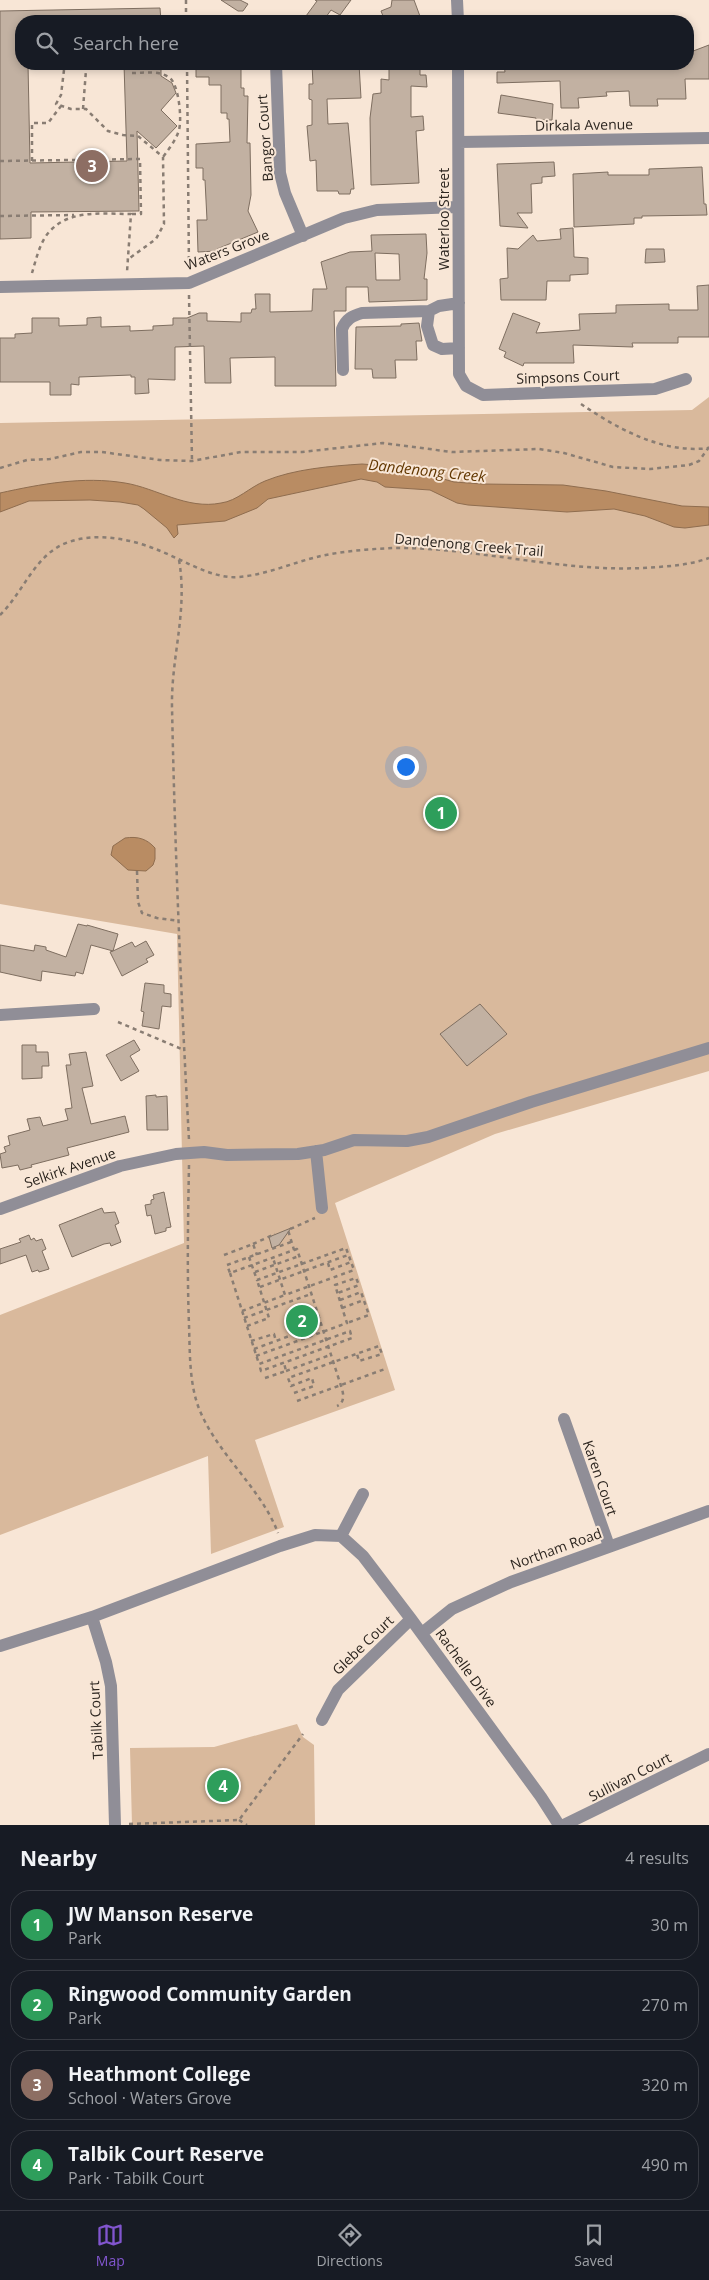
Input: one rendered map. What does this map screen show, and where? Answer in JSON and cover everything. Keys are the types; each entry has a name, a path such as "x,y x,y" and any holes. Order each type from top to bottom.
{"street":[{"path":"458,0 458,15"},
{"name":"Bangor Court","path":"276,70 280,173 285,193 303,236"},
{"name":"Waterloo Street","path":"458,70 459,374"},
{"name":"Dirkala Avenue","path":"459,142 709,138"},
{"name":"Waters Grove","path":"0,287 189,283 344,218 377,210 458,207"},
{"path":"343,370 342,329 344,323 352,316 429,311 439,306 459,303"},
{"path":"429,311 427,326 433,345 442,349 459,348"},
{"name":"Simpsons Court","path":"459,374 466,386 483,395 655,389 686,379"},
{"path":"0,1015 94,1009"},
{"name":"Selkirk Avenue","path":"0,1209 104,1171 151,1159 298,1154 364,1139 407,1141 428,1137 531,1102 709,1048"},
{"path":"316,1151 322,1203"},
{"name":"Karen Court","path":"564,1419 609,1546"},
{"path":"0,1646 92,1616 280,1546 315,1535 342,1536 363,1494"},
{"name":"Northam Road","path":"422,1633 452,1609 480,1595 709,1510"},
{"name":"Rachelle Drive","path":"342,1536 363,1556 411,1618 541,1796 559,1825"},
{"name":"Tabilk Court","path":"92,1616 111,1686 115,1825"},
{"name":"Glebe Court","path":"322,1720 338,1690 411,1618"},
{"name":"Sullivan Court","path":"564,1825 709,1754"}],"path":[{"path":"186,0 186,15"},
{"path":"64,70 60,95 56,104 86,109 108,131 123,136 138,136 163,157"},
{"path":"83,109 86,70"},
{"path":"187,70 192,461"},
{"path":"127,260 156,239 164,224 163,157 174,141 179,129 178,89 170,79 158,73 132,73"},
{"path":"32,161 32,123 48,123 60,106"},
{"path":"0,161 140,159 141,214 0,216"},
{"path":"32,273 38,254 50,231 73,216 84,214"},
{"path":"126,272 131,214"},
{"path":"563,392 599,417 649,440 683,449 709,448"},
{"path":"0,468 27,460 50,459 93,451 143,459 192,461 241,452 302,452 351,446 392,444 452,452 539,449 564,453 613,467 650,469 689,465 699,461 709,448"},
{"name":"Dandenong Creek Trail","path":"0,615 15,598 42,559 50,552 67,542 91,538 118,539 158,550 204,570 230,577 251,574 320,556 380,548 457,552 615,569 681,565 709,558"},
{"path":"179,560 182,578 181,622 172,703 189,1157 188,1306 190,1352 196,1397 206,1423 268,1513 278,1534 280,1546"},
{"path":"137,871 138,902 142,913 157,918 179,921"},
{"path":"118,1022 184,1050"},
{"path":"283,1232 318,1217 319,1200 322,1203"},
{"path":"288,1230 294,1250 297,1249 341,1385 343,1399 337,1406"},
{"path":"224,1255 274,1234"},
{"path":"259,1364 350,1331 352,1338 261,1371 227,1265 291,1242"},
{"path":"253,1244 257,1254"},
{"path":"242,1311 354,1270 346,1248 257,1280"},
{"path":"230,1273 294,1250"},
{"path":"260,1287 348,1255"},
{"path":"254,1272 299,1256"},
{"path":"247,1326 269,1318 249,1257"},
{"path":"273,1258 285,1295"},
{"path":"328,1263 330,1270 351,1262"},
{"path":"338,1293 359,1285 356,1278 335,1285 347,1323"},
{"path":"256,1356 369,1315 361,1292 340,1300"},
{"path":"244,1318 311,1294"},
{"path":"342,1308 364,1300"},
{"path":"300,1340 295,1324 319,1317"},
{"path":"254,1349 321,1324"},
{"path":"252,1341 274,1334 276,1341"},
{"path":"294,1393 314,1386 312,1378 291,1386 288,1378 333,1362 356,1354 379,1346 382,1354 359,1361 356,1354"},
{"path":"265,1378 330,1355"},
{"path":"284,1363 286,1371"},
{"path":"297,1401 385,1369"},
{"path":"239,1820 303,1734"},
{"path":"129,1824 239,1820 247,1825"}],"shaded area":[{"path":"709,397 709,1071 495,1134 335,1203 395,1390 255,1440 284,1527 211,1554 208,1456 0,1535 0,1315 184,1243 177,934 0,904 0,423 692,410"},
{"path":"362,464 402,467 454,482 563,485 606,491 682,506 709,507 709,525 685,528 674,527 645,516 614,509 567,512 468,505 457,503 430,490 385,487 377,482 361,479 268,499 257,508 225,521 177,525 178,534 174,538 167,528 138,505 120,502 90,500 29,501 0,512 0,493 46,484 94,480 109,481 137,486 196,504 208,504 233,500 259,484 276,477 325,467"},
{"path":"134,837 142,839 149,842 155,848 153,865 146,871 128,870 111,855 113,846 125,838"},
{"path":"297,1724 303,1737 314,1745 315,1825 132,1825 130,1748 214,1747"}],"building":[{"path":"221,0 240,0 248,4 243,11 238,11"},
{"path":"315,0 351,0 340,15 331,10 327,15 307,15 317,1"},
{"path":"392,0 414,0 420,15 383,15 381,11 391,7"},
{"path":"160,8 161,15 15,15 15,70 28,70 30,163 127,161 124,70 161,70 161,76 172,83 176,93 161,110 177,126 156,148 137,131 139,211 31,212 31,238 0,239 0,11"},
{"path":"709,45 709,79 685,79 686,99 657,99 658,106 630,106 629,91 606,92 607,96 578,98 579,108 561,108 560,81 497,83 497,72 505,72 505,70 694,70 694,51"},
{"path":"196,70 241,70 241,88 244,88 244,96 248,96 247,143 250,143 251,195 248,211 258,232 217,249 217,251 198,252 197,220 207,220 205,180 203,180 203,168 196,168 196,144 230,142 229,119 227,119 227,113 221,113 221,85 209,85 209,77 196,77"},
{"path":"312,70 359,70 361,98 327,99 328,124 348,123 354,189 351,189 350,194 339,194 338,191 317,191 316,160 310,161 307,126 312,125 312,100 309,99 309,84 313,84"},
{"path":"389,70 420,70 420,75 426,75 427,87 411,86 411,117 423,116 424,130 416,131 419,183 371,185 370,118 373,94 381,93 381,79 389,80"},
{"path":"501,95 553,104 552,120 536,120 536,118 498,113"},
{"path":"554,162 555,176 542,177 542,183 531,184 532,213 517,213 528,228 500,226 497,164"},
{"path":"702,167 704,204 706,204 707,215 642,216 642,218 634,218 634,224 574,227 573,174 608,172 608,175 649,175 649,169"},
{"path":"573,228 574,257 588,258 588,274 570,275 570,281 547,281 546,300 501,300 500,279 508,278 507,248 518,249 533,235 537,241 561,239 560,229"},
{"path":"426,234 427,253 424,279 427,279 427,300 369,302 368,287 346,287 346,311 334,311 336,386 275,386 275,357 230,358 231,383 205,383 204,346 175,347 175,380 148,379 149,393 135,394 135,377 131,377 131,375 79,377 79,385 71,384 71,395 50,395 50,382 0,382 0,338 15,338 15,334 32,333 32,318 59,318 59,326 87,325 87,318 101,317 101,327 130,326 130,331 153,330 153,326 173,325 173,318 187,318 199,313 207,313 207,321 241,322 241,313 251,313 252,309 256,309 255,294 270,294 270,312 312,311 313,289 327,289 321,262 350,252 372,251 371,235","holes":["375,253 399,254 400,280 376,280"]},
{"path":"646,249 664,249 665,262 645,263"},
{"path":"709,285 709,337 678,337 678,343 632,343 633,347 573,345 574,363 524,363 523,366 504,357 506,352 499,349 513,313 540,323 536,333 580,330 579,314 616,313 616,305 669,304 669,310 698,310 697,286"},
{"path":"419,323 422,341 416,341 417,360 395,360 396,378 373,378 372,369 355,369 356,327 401,326 401,324"},
{"path":"78,924 118,934 113,951 91,945 83,974 76,972 75,976 42,971 41,981 0,972 0,945 34,951 35,945 46,947 46,950 66,957"},
{"path":"146,941 154,955 146,959 148,962 122,976 110,952 132,942 135,947"},
{"path":"145,983 164,985 164,993 171,994 171,1007 162,1006 159,1029 142,1026 144,1012 141,1011"},
{"path":"480,1004 507,1034 467,1066 440,1034"},
{"path":"134,1040 140,1050 130,1056 139,1071 121,1081 106,1055"},
{"path":"22,1045 36,1045 36,1052 48,1052 49,1066 42,1066 42,1078 22,1079"},
{"path":"86,1052 93,1086 82,1088 91,1124 125,1116 129,1132 67,1148 69,1155 31,1165 32,1167 20,1170 18,1165 2,1168 0,1154 6,1152 4,1147 10,1145 8,1136 30,1130 27,1119 40,1117 43,1126 68,1120 65,1109 72,1108 66,1065 71,1065 69,1054"},
{"path":"156,1095 156,1097 167,1096 168,1130 147,1130 146,1096"},
{"path":"164,1192 171,1227 166,1228 166,1231 155,1234 151,1215 147,1216 145,1205 151,1204 151,1200 154,1199 153,1195"},
{"path":"102,1208 104,1213 115,1212 119,1223 115,1225 121,1242 111,1246 110,1243 104,1244 72,1257 59,1225"},
{"path":"291,1228 279,1245 272,1248 269,1237"},
{"path":"29,1235 31,1240 34,1238 36,1241 42,1239 46,1249 42,1251 49,1269 32,1272 26,1255 0,1264 0,1249 21,1242 19,1239"}],"place":[{"name":"Heathmont College","path":"92,166"},
{"name":"JW Manson Reserve","path":"441,813"},
{"name":"Ringwood Community Garden","path":"302,1321"},
{"name":"Talbik Court Reserve","path":"223,1786"}],"water label":[{"name":"Dandenong Creek","path":"427,471"}]}
